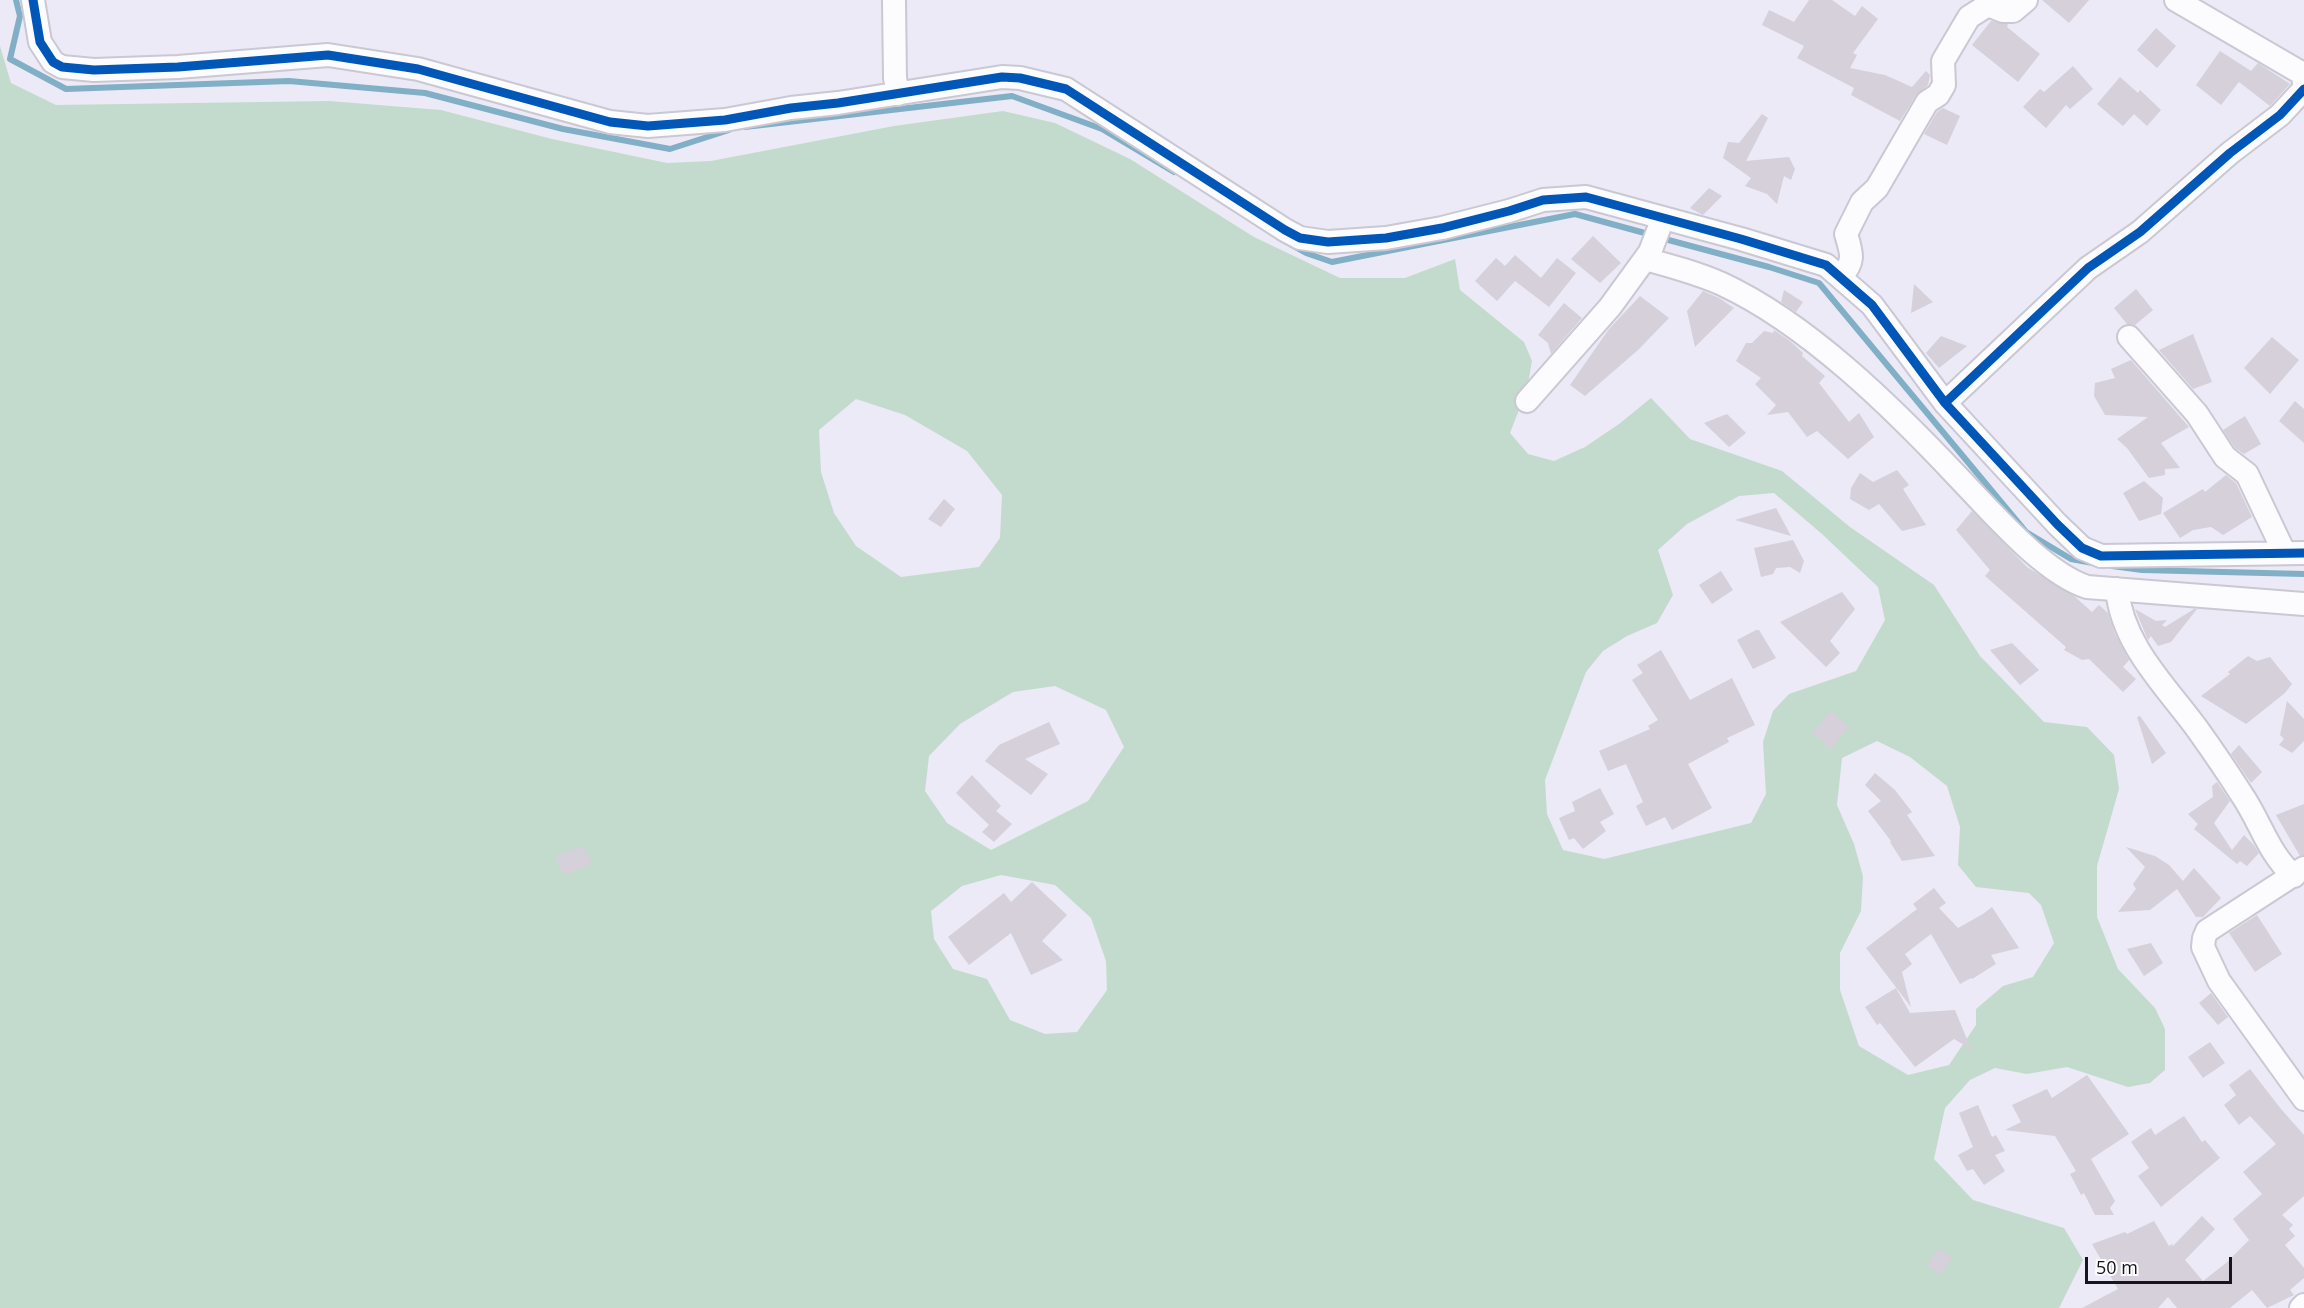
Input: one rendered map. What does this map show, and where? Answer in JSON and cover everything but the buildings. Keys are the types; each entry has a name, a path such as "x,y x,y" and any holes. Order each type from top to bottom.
{"street":[{"path":"33,0 40,42 52,62 62,68 79,70 178,67 328,56 418,69 610,122 648,126 725,120 1002,77 1020,78 1066,89 1285,230 1300,238 1313,241 1339,242 1415,234 1509,211 1543,200 1586,197 1662,221 1826,266 1872,305 1945,403 2057,524 2082,548 2091,553 2101,556 2294,552 2247,474 2225,457 2197,414 2129,337"},
{"path":"894,0 894,66 898,94"},
{"path":"1841,277 1850,267 1852,253 1846,234 1862,202 1877,188 1927,102 1938,95 1944,85 1943,61 1969,16 1988,6 2013,12 2026,0"},
{"path":"2176,0 2303,74 2304,84"},
{"path":"1945,403 2088,268 2140,232 2230,153 2280,115 2304,89"},
{"path":"1527,401 1610,307 1647,255 1662,221"},
{"path":"1647,255 1722,284 1761,305 1819,346 1909,426 2024,543 2071,582 2087,587 2117,588 2192,597 2304,604"},
{"path":"2117,588 2119,609 2127,630 2151,668 2245,798 2278,858 2299,872 2207,931 2204,947 2219,981 2304,1099"}],"green space":[{"path":"0,46 11,83 56,105 329,101 441,110 552,139 667,163 711,161 894,126 1003,111 1055,123 1130,159 1254,237 1340,278 1405,278 1455,259 1460,290 1524,342 1532,361 1527,389 1510,433 1528,454 1554,461 1585,447 1619,424 1651,398 1690,439 1782,471 1850,527 1934,585 1980,656 2044,722 2087,727 2114,755 2119,789 2097,866 2097,917 2118,969 2155,1008 2165,1029 2165,1070 2150,1083 2128,1087 2067,1067 2027,1074 1995,1068 1970,1080 1945,1108 1934,1159 1973,1200 2064,1228 2083,1260 2059,1308 0,1308","holes":["856,399 905,415 967,451 1002,495 1000,538 979,567 901,577 856,546 834,513 821,472 819,430","1774,493 1878,587 1885,620 1856,671 1789,694 1773,711 1763,742 1766,794 1751,823 1604,859 1563,850 1547,814 1545,780 1586,672 1603,651 1627,636 1657,623 1673,595 1658,550 1687,524 1739,496","1055,686 1106,710 1124,747 1088,801 991,850 947,823 925,791 929,756 960,724 1013,692","1877,741 1910,757 1947,786 1960,827 1958,865 1976,887 2029,893 2041,905 2054,943 2033,977 2003,986 1976,1009 1976,1025 1949,1065 1908,1075 1859,1046 1840,990 1840,953 1861,911 1863,876 1854,844 1837,805 1842,758","1001,875 1055,885 1091,918 1106,961 1107,990 1077,1032 1045,1034 1010,1020 987,979 953,969 934,939 931,911 962,886"]}],"waterway":[{"path":"16,0 20,16 10,59 66,89 289,81 425,93 563,129 670,149 729,130"},
{"path":"745,127 1012,96 1102,129 1174,172"},
{"path":"1279,238 1306,253 1332,262 1575,214 1652,235"},
{"path":"1661,238 1819,283 2026,532 2071,559 2093,563"},
{"path":"2112,566 2142,570 2304,574"}],"cycle path":[{"path":"33,0 40,42 53,62 62,67 94,70 178,67 328,55 418,69 610,122 648,126 725,120 1002,77 1020,78 1066,89 1285,230 1300,238 1328,242 1386,238 1442,228 1543,200 1586,197 1741,239 1826,265 1872,305 1945,403 2082,548 2101,556 2304,553"},
{"path":"1945,403 2088,268 2140,232 2230,153 2280,115 2304,89"}]}
